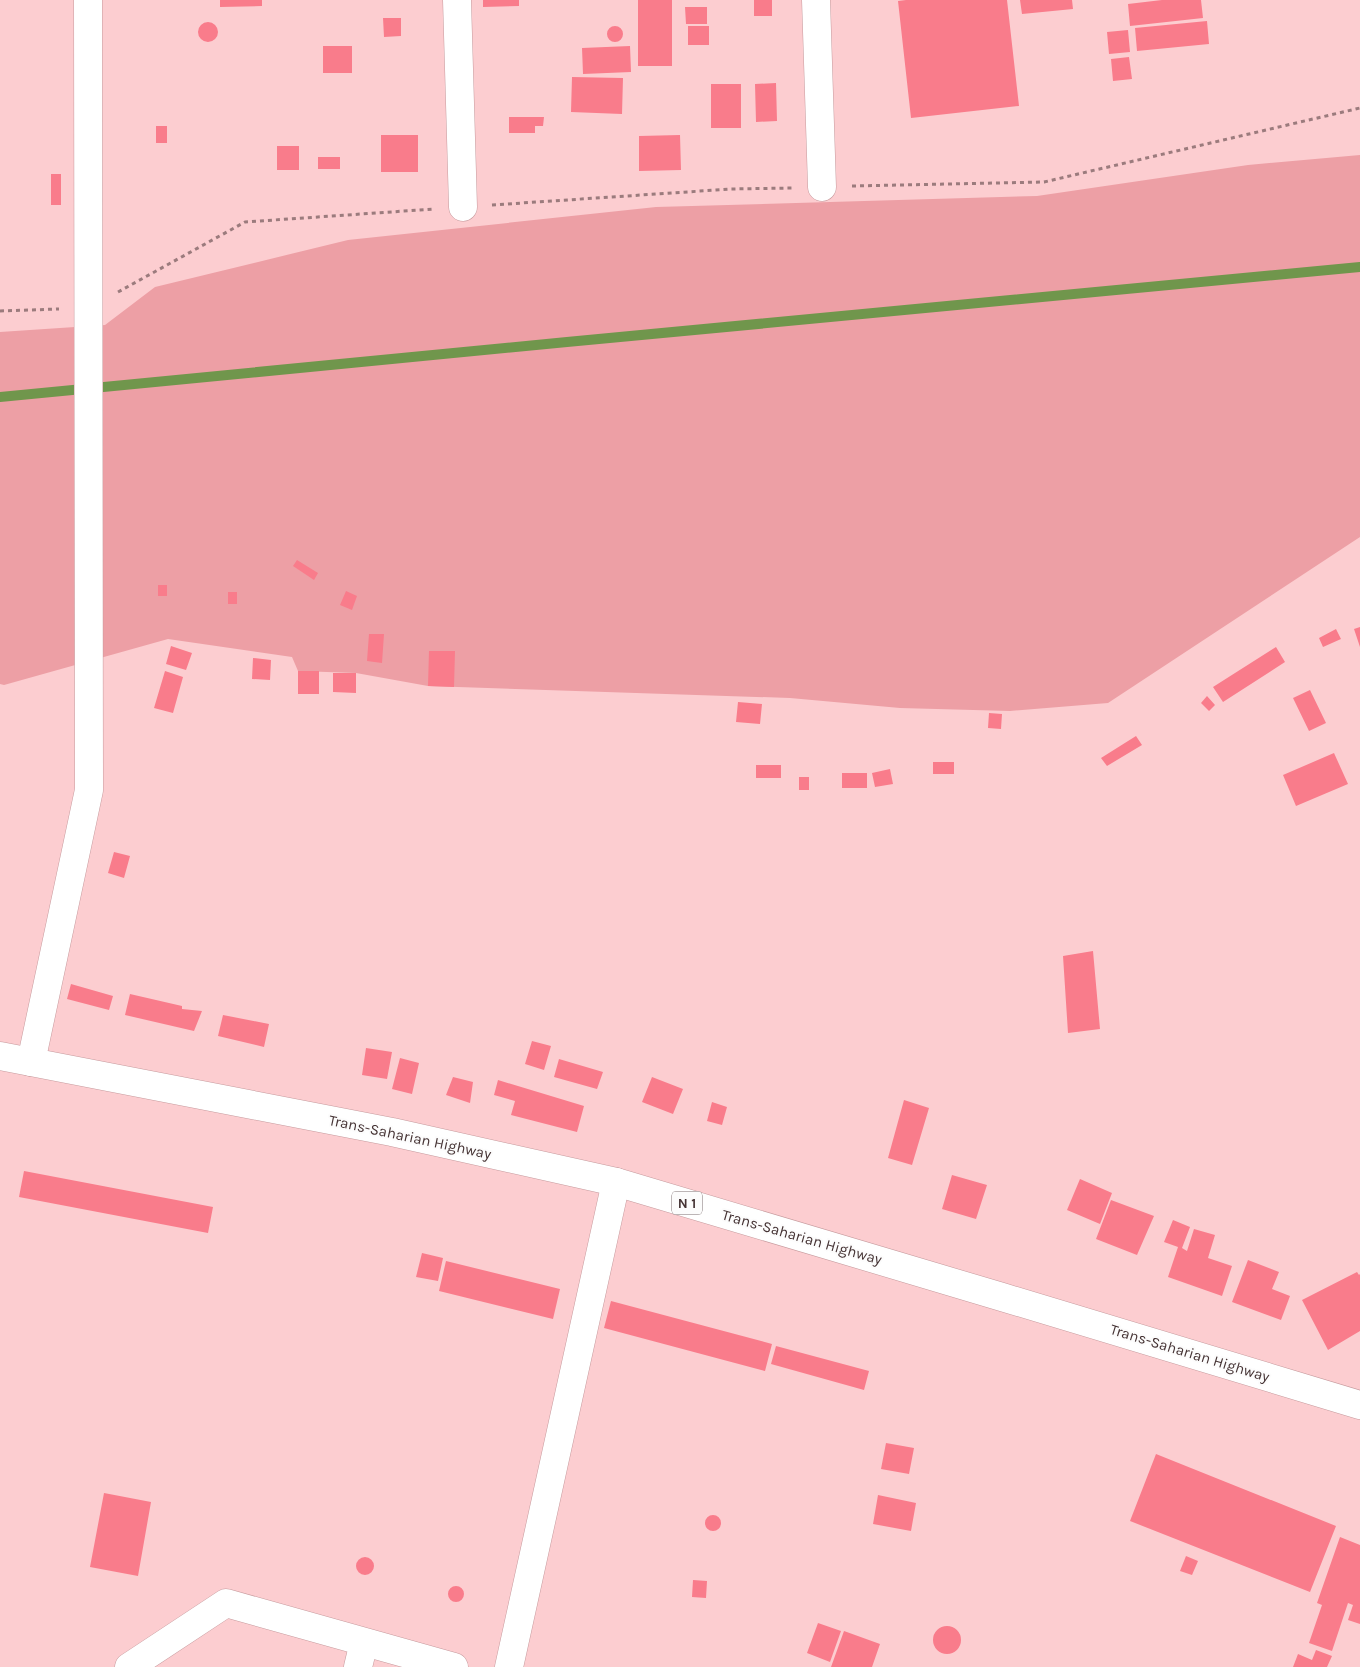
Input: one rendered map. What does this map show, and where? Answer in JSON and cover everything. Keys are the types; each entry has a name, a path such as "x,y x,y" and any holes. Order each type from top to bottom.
{"main road":[{"path":"31,1062 89,790 88,0"},
{"path":"457,0 463,207"},
{"path":"816,0 822,187"},
{"name":"Trans-Saharian Highway","path":"0,1056 392,1132 616,1182 1002,1296 1360,1405"},
{"path":"509,1667 616,1182"},
{"path":"129,1667 226,1604 361,1654 454,1667"}],"path":[{"path":"0,311 88,308 245,222 731,189 1044,182 1360,108"}],"shaded area":[{"path":"1360,155 1360,537 1108,703 1010,711 900,708 790,698 428,686 356,673 298,671 292,657 168,639 4,685 0,684 0,332 105,325 155,287 348,240 656,207 1037,196 1248,165"}],"building":[{"path":"220,0 262,0 262,6 220,7"},
{"path":"483,0 519,0 519,6 483,7"},
{"path":"638,0 672,0 672,66 638,66"},
{"path":"754,0 772,0 772,16 754,16"},
{"path":"1007,0 1019,106 911,118 898,1"},
{"path":"1020,0 1072,0 1073,9 1022,14"},
{"path":"1162,0 1201,0 1203,18 1130,26 1128,4"},
{"path":"685,7 707,7 707,24 686,24"},
{"path":"383,18 401,18 401,36 384,37"},
{"path":"1207,21 1209,44 1137,51 1135,28"},
{"path":"208,22 215,25 218,32 215,39 208,42 201,39 198,32 201,25"},
{"path":"612,26 618,26 623,31 621,40 612,42 607,37 607,31"},
{"path":"688,26 709,26 709,45 688,45"},
{"path":"1128,30 1130,52 1109,54 1107,32"},
{"path":"323,46 352,46 352,73 323,73"},
{"path":"630,46 631,72 583,74 582,48"},
{"path":"1129,57 1132,79 1113,81 1111,59"},
{"path":"572,77 623,78 622,114 571,112"},
{"path":"776,83 777,121 756,122 755,84"},
{"path":"711,84 741,84 741,128 711,128"},
{"path":"509,117 544,117 543,126 535,126 535,133 509,133"},
{"path":"156,126 167,126 167,143 156,143"},
{"path":"381,135 418,135 418,172 381,172"},
{"path":"680,135 681,170 639,171 639,136"},
{"path":"277,146 299,146 299,170 277,170"},
{"path":"318,157 340,157 340,169 318,169"},
{"path":"51,174 61,174 61,205 51,205"},
{"path":"297,560 318,573 314,580 293,566"},
{"path":"158,585 167,585 167,596 158,596"},
{"path":"346,591 357,596 352,610 340,605"},
{"path":"228,592 237,592 237,604 228,604"},
{"path":"1360,627 1360,647 1354,629"},
{"path":"1336,629 1341,639 1323,647 1319,638"},
{"path":"369,634 384,634 382,663 367,661"},
{"path":"171,646 192,653 186,670 166,664"},
{"path":"1276,647 1285,662 1223,702 1213,687"},
{"path":"429,651 455,651 454,687 428,686"},
{"path":"253,658 271,660 270,680 252,679"},
{"path":"165,671 183,677 173,713 154,708"},
{"path":"298,671 319,671 319,694 298,694"},
{"path":"333,673 356,673 356,693 333,692"},
{"path":"1310,690 1326,723 1309,731 1293,698"},
{"path":"1207,696 1215,705 1209,711 1201,703"},
{"path":"738,702 762,704 760,724 736,722"},
{"path":"989,713 1002,714 1001,729 988,728"},
{"path":"1136,736 1142,745 1107,766 1101,758"},
{"path":"1334,753 1348,784 1296,806 1283,775"},
{"path":"933,762 954,762 954,774 933,774"},
{"path":"756,765 781,765 781,778 756,778"},
{"path":"890,769 893,784 875,787 872,773"},
{"path":"842,773 867,773 867,788 842,788"},
{"path":"799,777 809,777 809,790 799,790"},
{"path":"114,852 130,856 124,878 108,873"},
{"path":"1093,951 1100,1029 1068,1033 1063,956"},
{"path":"71,984 113,996 109,1010 67,999"},
{"path":"130,994 182,1006 182,1009 202,1011 194,1031 125,1015"},
{"path":"223,1015 269,1024 264,1047 218,1036"},
{"path":"532,1041 551,1046 544,1070 525,1064"},
{"path":"366,1048 392,1052 387,1079 362,1075"},
{"path":"400,1058 419,1063 412,1094 392,1089"},
{"path":"559,1059 603,1072 597,1089 554,1077"},
{"path":"453,1077 473,1082 470,1103 446,1095"},
{"path":"652,1077 683,1089 673,1114 642,1102"},
{"path":"498,1080 584,1106 577,1132 511,1115 515,1101 494,1095"},
{"path":"904,1100 929,1108 912,1165 888,1158"},
{"path":"712,1102 727,1107 722,1125 707,1121"},
{"path":"24,1171 213,1207 208,1233 19,1197"},
{"path":"952,1175 987,1185 976,1219 942,1209"},
{"path":"1080,1179 1112,1193 1100,1224 1067,1210"},
{"path":"1111,1200 1154,1216 1137,1255 1096,1239"},
{"path":"1173,1220 1190,1227 1182,1248 1187,1251 1194,1229 1215,1235 1208,1258 1232,1266 1222,1296 1168,1277 1178,1247 1164,1242"},
{"path":"422,1253 443,1258 438,1281 416,1277"},
{"path":"1248,1260 1279,1272 1272,1289 1290,1296 1281,1320 1232,1302"},
{"path":"446,1261 560,1289 553,1319 439,1291"},
{"path":"1357,1272 1360,1274 1360,1331 1328,1350 1302,1300"},
{"path":"611,1301 772,1344 765,1371 604,1328"},
{"path":"776,1346 869,1371 864,1390 771,1364"},
{"path":"886,1443 914,1448 909,1474 881,1469"},
{"path":"1156,1454 1336,1526 1310,1592 1130,1521"},
{"path":"104,1493 151,1502 138,1576 90,1567"},
{"path":"878,1495 916,1503 911,1531 873,1524"},
{"path":"713,1515 719,1517 721,1523 719,1529 713,1531 707,1529 705,1523 707,1517"},
{"path":"1340,1537 1360,1545 1360,1624 1348,1620 1353,1605 1348,1603 1332,1651 1309,1643 1322,1605 1317,1603"},
{"path":"1186,1556 1198,1561 1192,1575 1180,1571"},
{"path":"361,1557 369,1557 374,1562 372,1573 361,1575 356,1570 356,1562"},
{"path":"693,1580 707,1581 706,1598 692,1597"},
{"path":"456,1586 462,1588 464,1594 462,1600 456,1602 450,1600 448,1594 450,1588"},
{"path":"818,1623 841,1631 830,1662 807,1653"},
{"path":"947,1626 957,1630 961,1640 957,1650 947,1654 937,1650 933,1640 937,1630"},
{"path":"844,1631 880,1644 872,1667 831,1667"},
{"path":"1316,1650 1332,1656 1327,1667 1293,1667 1298,1654 1312,1660"}],"waterway":[{"path":"0,397 1360,267"}]}
